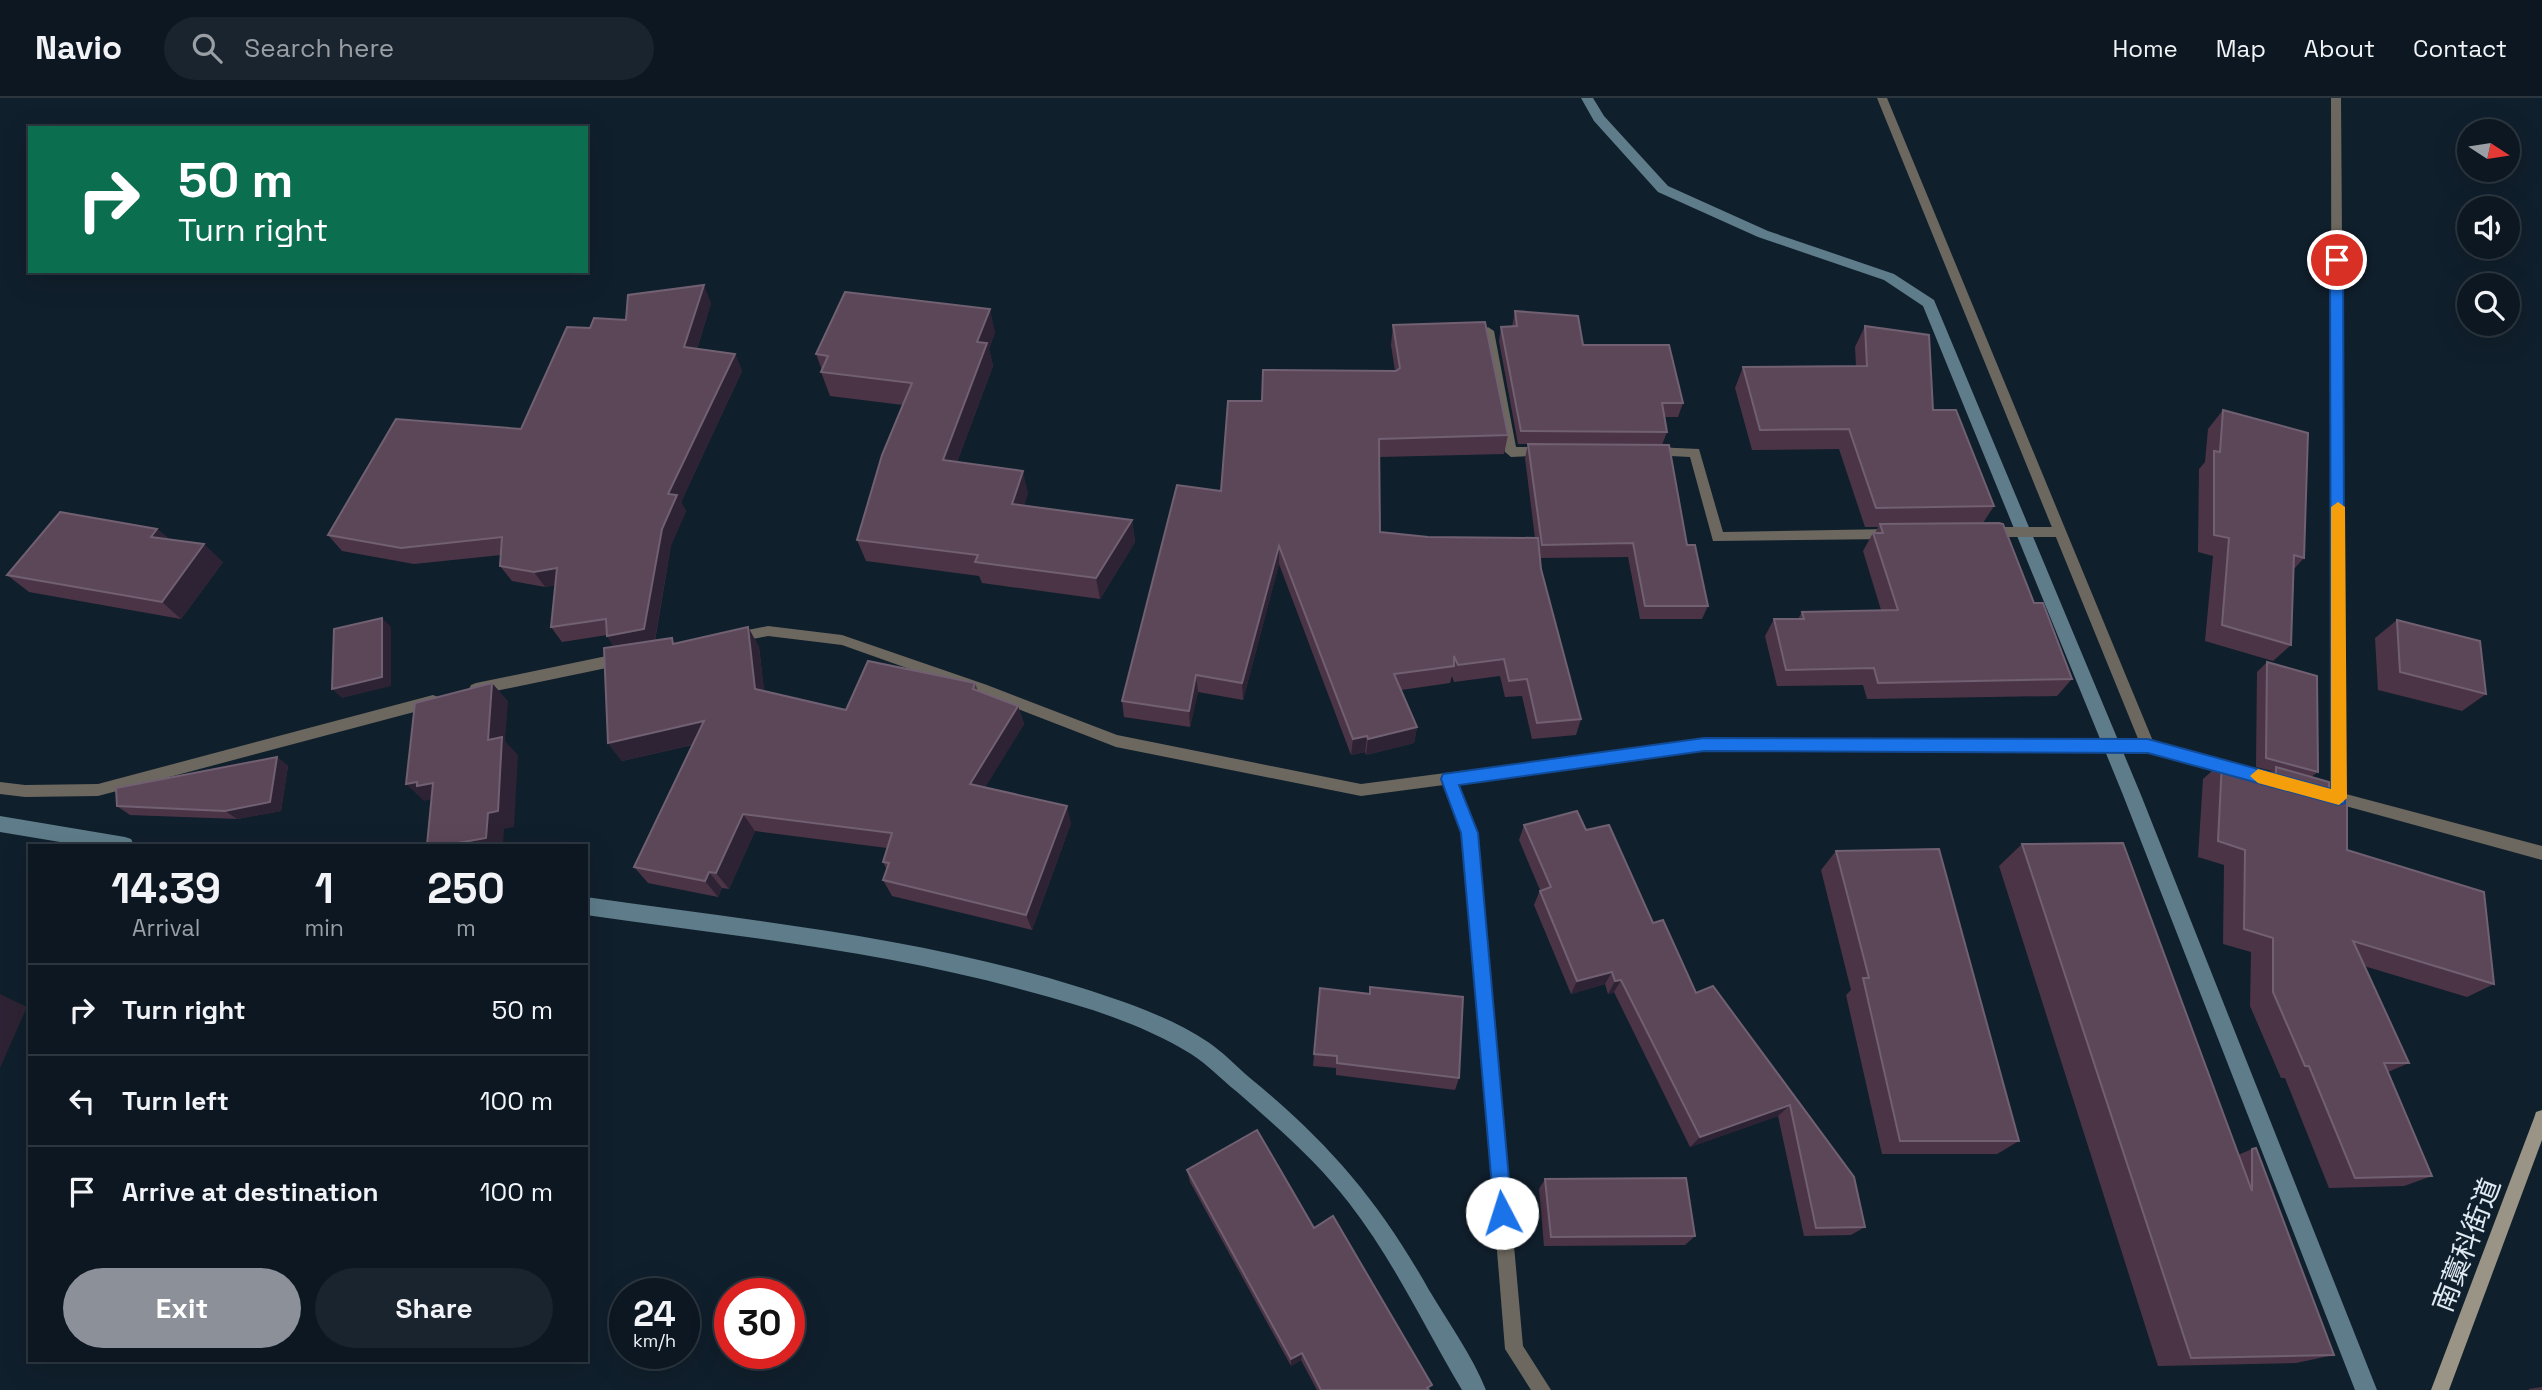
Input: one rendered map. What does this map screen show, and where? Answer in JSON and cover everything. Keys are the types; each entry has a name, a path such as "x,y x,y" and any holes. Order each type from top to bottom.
{"main road":[{"name":"南藁科街道","path":"2440,1390 2542,1118"}],"street":[{"path":"1882,98 2148,746"},
{"path":"2336,98 2339,798"},
{"path":"1488,331 1511,452 1563,452"},
{"path":"1643,452 1695,452 1718,537 1907,533"},
{"path":"1975,532 2060,532"},
{"path":"714,642 768,631 842,640 982,689 1116,741 1361,790 1704,745 2148,746 2250,774"},
{"path":"0,788 25,791 97,790 495,683 632,657"},
{"path":"1449,779 1470,833 1514,1349 1542,1390"},
{"path":"2314,791 2542,853"}],"building":[{"path":"704,285 684,347 735,354 668,494 677,495 662,529 644,629 607,636 606,619 551,627 557,568 534,572 500,566 502,537 401,548 328,535 396,419 521,429 567,327 590,328 594,318 626,320 628,295"},
{"path":"845,292 990,309 977,342 987,343 943,460 1023,471 1012,504 1132,520 1096,578 975,562 978,555 857,540 882,455 912,383 821,372 828,356 816,354"},
{"path":"1515,311 1578,316 1583,345 1669,345 1683,403 1662,403 1667,432 1521,431 1501,327 1517,326"},
{"path":"1485,322 1508,435 1379,439 1380,532 1428,537 1538,538 1541,569 1581,719 1537,723 1527,679 1509,681 1504,659 1458,665 1454,656 1454,666 1394,674 1417,727 1368,739 1367,736 1353,739 1279,546 1242,683 1196,675 1189,711 1122,701 1177,485 1221,491 1228,401 1262,401 1263,370 1396,371 1400,368 1393,325"},
{"path":"1865,326 1929,335 1933,410 1956,410 1994,506 1876,508 1849,429 1760,430 1743,367 1867,366"},
{"path":"2223,410 2308,433 2304,558 2294,555 2291,645 2222,625 2229,538 2214,535 2214,451 2220,452"},
{"path":"1528,444 1669,445 1687,545 1695,545 1708,606 1645,606 1633,543 1542,545"},
{"path":"60,512 157,529 151,537 204,544 162,602 7,575"},
{"path":"1880,524 2003,524 2034,603 2043,603 2072,679 1878,683 1874,668 1786,670 1774,619 1804,619 1802,612 1898,610 1873,533 1883,533"},
{"path":"382,618 382,677 332,689 334,629"},
{"path":"2397,620 2480,641 2486,694 2400,672"},
{"path":"748,627 755,689 846,710 868,661 975,683 973,689 1018,706 970,784 1067,806 1026,915 883,880 889,863 883,862 892,833 743,814 716,873 709,872 705,881 634,867 704,721 608,743 604,648 672,638 673,644"},
{"path":"2267,662 2317,676 2318,772 2266,758"},
{"path":"492,683 488,740 502,737 498,811 488,813 486,838 453,844 427,844 433,783 417,786 417,782 406,784 415,703"},
{"path":"277,757 270,802 225,811 117,806 116,788"},
{"path":"2222,762 2276,778 2276,767 2329,782 2329,794 2347,800 2347,850 2484,892 2494,984 2353,941 2409,1063 2384,1063 2432,1176 2355,1178 2309,1066 2305,1066 2273,992 2273,938 2244,929 2245,850 2218,841"},
{"path":"1577,811 1586,830 1609,825 1653,923 1663,920 1696,993 1713,986 1854,1177 1865,1227 1816,1228 1790,1105 1700,1137 1621,980 1615,981 1612,972 1577,981 1540,891 1551,887 1524,825"},
{"path":"2123,843 2252,1191 2252,1149 2256,1148 2334,1355 2191,1358 2022,844"},
{"path":"1939,849 2019,1141 1900,1141 1863,978 1869,978 1836,851"},
{"path":"1370,987 1463,997 1459,1078 1337,1063 1337,1056 1314,1054 1320,988 1370,994"},
{"path":"1257,1130 1314,1228 1333,1216 1432,1385 1427,1388 1429,1390 1321,1390 1302,1353 1291,1359 1187,1170"},
{"path":"1686,1178 1695,1236 1551,1237 1545,1179"}],"waterway":[{"path":"1587,98 1599,118 1663,189 1763,234 1889,277 1929,303 2132,795 2366,1390"},
{"path":"0,824 119,844"},
{"path":"588,906 822,939 940,960 1055,989 1129,1014 1183,1038 1200,1048 1272,1109 1344,1180 1389,1242 1475,1390"}],"slow traffic":[{"path":"2258,776 2339,798 2338,507"}],"route":[{"path":"1502,1213 1470,833 1449,779 1704,745 2148,746 2339,798 2337,260"}]}
